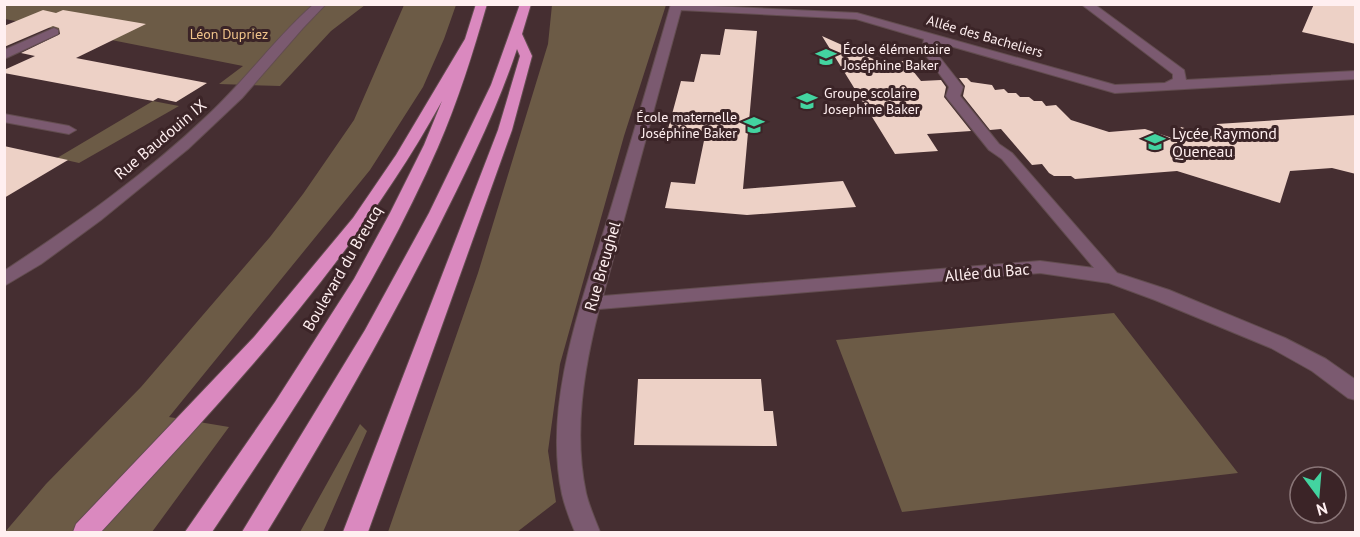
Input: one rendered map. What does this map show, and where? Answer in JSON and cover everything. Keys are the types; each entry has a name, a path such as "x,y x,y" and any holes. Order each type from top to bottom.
{"highway":[{"name":"Boulevard du Breucq","path":"198,532 292,393 386,235 434,140 454,93 482,4"},
{"path":"254,532 328,412 412,263 472,142 518,36 526,4"},
{"path":"356,532 505,130 526,56 518,36"},
{"path":"85,532 240,367 361,220 471,39"}],"street":[{"name":"Rue Baudouin IX","path":"4,280 71,235 190,139 238,95 321,4"},
{"path":"1086,4 1179,73 1180,81 1176,85"},
{"name":"Allée des Bacheliers","path":"677,5 847,14 931,36 1103,87 1125,90 1356,75"},
{"name":"Rue Breughel","path":"587,532 573,488 569,450 572,389 592,303 677,5"},
{"path":"4,55 54,33"},
{"path":"931,36 928,50 956,87 953,96 994,147 1007,156 1111,277"},
{"path":"4,118 69,130"},
{"name":"Allée du Bac","path":"592,303 1040,267 1111,277 1278,343 1319,365 1356,392"}],"green space":[{"name":"Léon Dupriez","path":"4,5 365,5 331,31 280,86 219,84 243,66 5,19"},
{"path":"404,5 456,5 423,87 370,170 169,417 229,427 152,532 5,532 46,484 141,387 270,237 303,194 354,120"},
{"path":"552,5 666,5 624,136 560,364 548,451 556,502 517,532 388,532 478,273 548,44"},
{"path":"153,101 179,106 79,163 57,158"},
{"path":"1114,313 1238,473 902,512 836,340"},
{"path":"360,424 367,431 323,532 300,532"}],"building":[{"path":"1314,4 1356,4 1356,44 1302,32"},
{"path":"43,10 56,13 63,10 146,24 76,58 207,83 176,102 158,98 153,101 4,73 4,70 35,56 21,53 60,34 59,28 53,26 4,47 4,26"},
{"path":"725,29 757,31 743,189 843,181 856,207 747,215 665,208 671,182 695,184 706,131 668,129 681,81 694,82 701,54 720,55"},
{"path":"822,36 880,62 905,61 921,81 941,80 946,87 944,97 971,131 927,134 938,151 895,154"},
{"name":"Lycée Raymond Queneau","path":"959,78 992,85 995,90 1004,89 1008,93 1029,97 1034,101 1042,101 1046,106 1056,105 1071,120 1109,132 1145,129 1175,139 1181,127 1212,136 1217,124 1356,115 1356,174 1332,168 1290,171 1280,203 1177,171 1075,179 1071,176 1054,176 1042,164 1032,165 1001,129 990,130 963,96 965,86"},
{"path":"4,146 68,160 4,198"},
{"path":"638,379 761,379 764,411 773,411 777,446 634,445"}],"place":[{"name":"École élémentaire Joséphine Baker","path":"826,57"},
{"name":"Groupe scolaire Josephine Baker","path":"807,101"},
{"name":"École maternelle Joséphine Baker","path":"754,125"},
{"name":"Lycée Raymond Queneau","path":"1155,142"}]}
